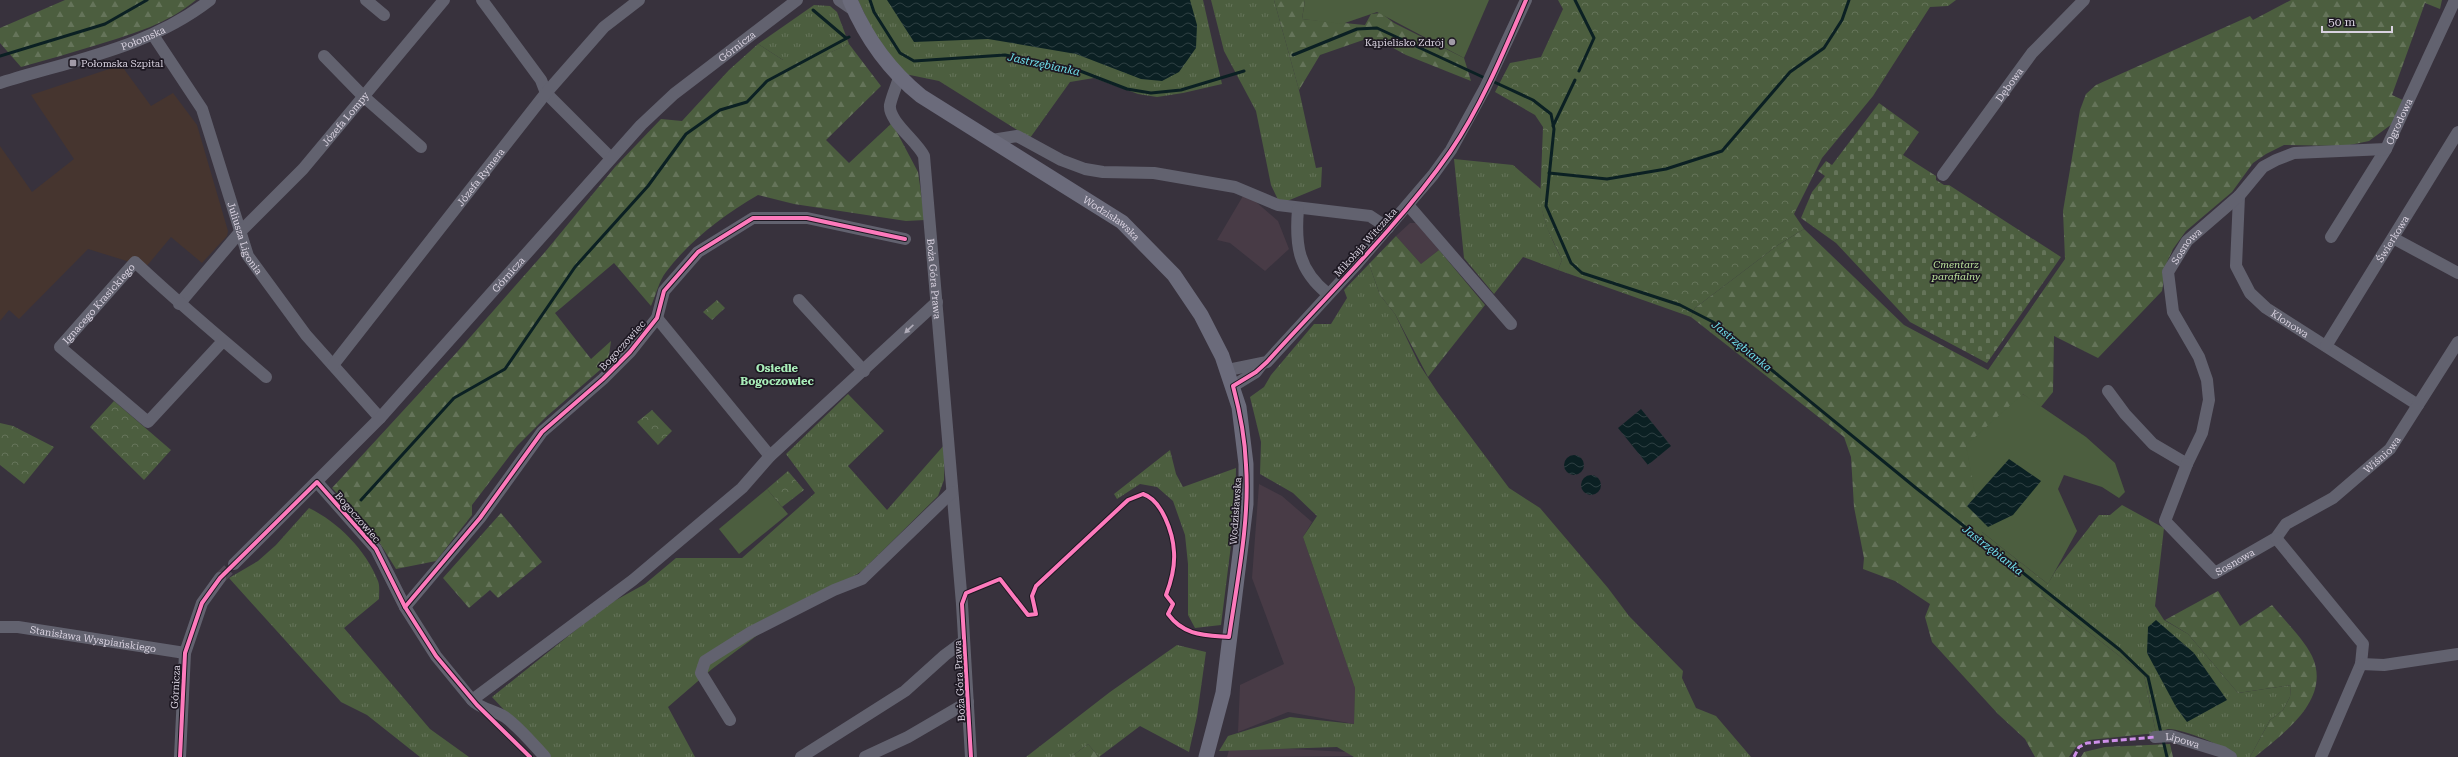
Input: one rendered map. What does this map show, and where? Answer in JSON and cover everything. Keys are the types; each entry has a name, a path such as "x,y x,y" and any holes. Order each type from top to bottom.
{"main road":[{"name":"Wodzisławska","path":"852,5 871,41 899,78 921,96 1122,222 1156,255 1174,275 1201,315 1228,370 1239,407 1246,464 1246,504 1223,693 1206,757"}],"street":[{"name":"Połomska","path":"0,83 116,50 153,35 174,24 210,0"},
{"path":"366,0 384,15"},
{"name":"Józefa Lompy","path":"240,232 303,169 444,0"},
{"path":"482,0 541,80 546,93 611,158"},
{"name":"Józefa Rymera","path":"333,366 546,93 604,27 639,0"},
{"name":"Górnicza","path":"234,564 380,418 641,125 674,94 796,0"},
{"path":"839,0 852,5"},
{"name":"Mikołaja Witczaka","path":"1233,386 1256,372 1388,228 1451,150 1494,72 1526,0"},
{"name":"Dębowa","path":"1943,175 2032,53 2084,0"},
{"name":"Ogrodowa","path":"2331,236 2386,149 2453,1"},
{"name":"Juliusza Ligonia","path":"153,35 202,109 248,256 260,275 306,335 380,418"},
{"path":"324,56 363,96 421,147"},
{"name":"Boża Góra Prawa","path":"899,78 890,106 896,123 919,146 924,156 964,641 971,757"},
{"name":"Świerkowa","path":"2326,346 2458,132"},
{"path":"992,140 1017,136 1061,160 1085,169 1103,172 1154,172 1235,187 1278,205 1298,209 1370,216 1388,228"},
{"name":"Sosnowa","path":"2276,538 2215,573 2165,521 2187,464 2202,433 2209,400 2207,380 2199,357 2173,312 2168,272 2186,241 2239,196 2263,167 2294,153 2386,149"},
{"name":"Klonowa","path":"2239,196 2236,266 2250,293 2266,308 2418,405"},
{"path":"1408,205 1511,324"},
{"path":"1298,209 1299,254 1308,273 1328,294"},
{"name":"Bogoczowiec","path":"405,607 480,518 542,432 603,379 630,352 657,318 664,291 698,252 753,218 807,218 905,239"},
{"path":"179,304 240,232"},
{"path":"2393,238 2458,273"},
{"name":"Ignacego Krasickiego","path":"223,341 148,422 60,347 135,262 179,304 266,377"},
{"path":"799,300 864,371"},
{"path":"474,702 633,580 742,488 770,456 864,371 937,302"},
{"name":"Bogoczowiec","path":"657,318 770,456"},
{"name":"Wiśniowa","path":"2276,538 2286,524 2333,498 2390,449 2458,342"},
{"path":"1228,370 1262,364"},
{"path":"2108,390 2125,414 2153,444 2187,464"},
{"name":"Bogoczowiec","path":"317,482 376,549 405,607 436,656 474,702"},
{"path":"730,720 701,673 705,661 751,632 834,590 862,579 952,492"},
{"path":"2276,538 2363,644 2361,664 2321,757"},
{"name":"Górnicza","path":"180,757 185,653 202,603 220,578"},
{"name":"Stanisława Wyspiańskiego","path":"0,627 18,627 185,653"},
{"name":"Boża Góra Prawa","path":"801,757 906,691 945,655 964,641"},
{"path":"2361,664 2384,665 2458,654"},
{"path":"474,702 494,710 506,718 545,757"},
{"name":"Boża Góra Prawa","path":"865,757 908,737 968,702"},
{"name":"Lipowa","path":"2155,737 2171,736 2223,752 2231,757"}],"shaded area":[{"path":"121,65 151,106 173,93 197,125 228,231 227,236 202,263 171,237 146,267 88,249 19,319 9,310 0,321 0,146 32,192 74,159 31,95"},
{"path":"1243,196 1256,202 1278,221 1289,249 1265,271 1230,243 1217,240"},
{"path":"1410,223 1416,223 1439,250 1421,264 1396,236"},
{"path":"1259,484 1282,496 1312,522 1303,537 1355,688 1354,724 1288,712 1238,732 1240,685 1284,664 1252,578"},
{"path":"1275,748 1347,752 1355,756 1227,757 1229,750"}],"green space":[{"path":"65,0 196,0 162,22 138,32 21,67 0,43 0,28"},
{"path":"858,0 1203,0 1222,84 1157,97 1138,94 1094,78 1070,82 1030,138 939,81 905,74 880,46"},
{"path":"1211,0 1274,0 1299,90 1316,168 1322,167 1321,187 1280,204 1271,185 1256,111 1224,51"},
{"path":"1274,0 1305,0 1302,19 1365,25 1371,14 1381,13 1394,23 1464,58 1471,81 1406,55 1384,43 1366,39 1320,55 1299,90"},
{"name":"Kąpielisko Zdrój","path":"1305,0 1489,0 1464,58 1377,12 1342,24 1302,19"},
{"path":"1558,0 1956,0 1948,6 1930,7 1873,96 1822,158 1794,214 1804,229 1778,245 1695,308 1691,317 1558,270 1562,260 1547,228 1540,203 1543,127 1535,115 1495,92 1510,63 1541,57 1563,9"},
{"path":"2291,0 2442,0 2440,9 2425,3 2392,95 2405,101 2392,124 2369,141 2345,146 2284,145 2266,154 2253,163 2232,192 2186,231 2173,249 2167,262 2162,291 2098,358 2054,336 2053,392 2040,408 2023,394 1982,532 2048,584 2041,595 2144,675 2156,733 2089,740 2076,747 2069,757 2035,757 2025,739 1998,714 1932,642 1925,617 1930,604 1895,581 1863,569 1864,558 1854,507 1851,457 1844,437 1691,317 1695,308 1778,245 1804,229 1904,325 1988,370 2065,259 2063,211 2080,110 2086,94 2096,85 2250,16 2253,20"},
{"path":"814,5 830,6 837,12 849,44 814,60 783,60 758,44"},
{"path":"758,44 783,60 813,60 849,44 881,86 826,140 849,163 892,123 918,172 925,220 906,221 794,204 758,195 708,229 675,260 659,284 651,306 614,263 555,313 591,359 611,341 608,363 546,417 517,446 472,505 472,515 436,561 396,569 371,529 332,488 458,351 545,252 615,167 661,119 682,121 729,70"},
{"name":"Cmentarz parafialny","path":"1879,103 1919,132 1903,155 1936,176 1936,180 1944,185 1949,185 2061,257 1987,363 1910,322 1836,243 1801,218 1812,192 1825,176 1818,171 1826,161 1832,165"},
{"path":"1454,159 1513,165 1541,189 1544,217 1562,260 1558,270 1523,257 1494,294 1464,258"},
{"path":"1396,236 1421,264 1439,250 1485,305 1428,377 1395,314 1380,295 1369,264"},
{"path":"1369,264 1380,295 1395,314 1419,364 1438,393 1509,488 1540,508 1608,588 1629,616 1683,671 1682,678 1696,708 1716,716 1751,757 1354,757 1337,747 1219,751 1228,736 1290,717 1354,724 1355,688 1303,537 1317,516 1293,493 1260,474 1261,442 1250,397 1264,387 1271,375 1314,324 1331,324 1347,298 1344,290"},
{"path":"717,300 725,308 712,320 703,312"},
{"path":"848,394 884,431 848,466 887,510 945,444 944,480 938,496 862,571 759,634 712,669 668,707 695,757 548,757 492,697 607,605 645,584 676,558 742,558 815,493 786,454"},
{"path":"2023,394 2086,437 2115,463 2125,492 2119,498 2102,487 2064,475 2058,489 2077,531 2048,584 1982,532 1966,445"},
{"path":"114,401 171,450 144,480 90,427"},
{"path":"652,410 672,431 658,445 637,422"},
{"path":"0,423 13,426 54,447 24,484 0,465"},
{"path":"1170,450 1176,474 1183,487 1236,468 1235,513 1221,625 1195,628 1188,615 1188,564 1185,535 1173,501 1157,487 1140,484 1117,499 1114,494"},
{"path":"788,471 804,490 782,507 767,489"},
{"path":"767,489 788,514 739,554 719,529"},
{"path":"2122,505 2164,528 2155,606 2164,620 2188,634 2238,693 2291,685 2290,697 2283,710 2270,720 2250,757 2237,757 2215,743 2183,732 2168,729 2156,733 2144,675 2041,595 2056,570 2099,515 2110,515"},
{"path":"309,508 330,521 350,538 366,558 379,583 379,599 344,628 430,729 469,757 420,757 367,715 341,702 229,578 258,561 276,545"},
{"path":"501,513 542,562 498,598 490,590 469,608 443,578"},
{"path":"2218,591 2240,626 2272,605 2299,636 2308,649 2312,656 2316,672 2316,687 2302,714 2279,737 2255,757 2250,757 2270,720 2283,710 2290,697 2291,685 2238,693 2188,634 2165,620"},
{"path":"1177,645 1206,652 1197,716 1189,752 1140,726 1099,757 1088,744 1071,757 1026,757 1110,692"},
{"path":"1088,744 1099,757 1071,757"},
{"path":"2170,744 2173,757 2081,757 2084,752 2105,747"}],"water":[{"path":"887,0 1190,0 1197,25 1196,48 1179,72 1162,81 1141,79 1076,54 988,39 914,42"},
{"path":"1641,409 1671,446 1648,465 1618,428"},
{"path":"1574,455 1581,458 1584,465 1581,472 1574,475 1567,472 1564,465 1567,458"},
{"path":"2009,459 2041,481 2013,515 1988,527 1967,506"},
{"path":"1591,475 1598,478 1601,485 1598,492 1591,495 1584,492 1581,485 1584,478"},
{"path":"2156,620 2194,653 2227,700 2187,722 2176,707 2147,653 2148,627"}],"waterway":[{"path":"0,56 105,24 147,0"},
{"name":"Jastrzębianka","path":"870,0 874,12 900,53 914,61 1005,55 1075,69 1127,89 1151,93 1181,90 1244,71"},
{"path":"1575,0 1594,38 1579,71"},
{"path":"1549,173 1607,179 1666,169 1722,151 1790,72 1824,48 1842,20 1849,0"},
{"path":"813,10 846,38"},
{"name":"Jastrzębianka","path":"1293,55 1357,29 1377,28 1487,79"},
{"path":"361,500 454,398 505,369 575,267 648,186 686,134 720,110 747,102 767,81 849,37"},
{"path":"1553,126 1575,80"},
{"name":"Jastrzębianka","path":"1492,81 1533,100 1551,114 1554,129 1546,206 1571,263 1582,273 1680,305 1713,322 1916,488 2120,650 2148,677 2161,733"},
{"name":"Jastrzębianka","path":"2163,740 2167,757"}],"tunnel":[{"path":"220,578 234,564"}],"marked path":[{"path":"2074,757 2079,747 2087,743 2155,737"}],"cycle path":[{"path":"971,757 962,604 966,593 1000,579 1028,615 1036,614 1032,596 1036,586 1128,500 1143,494 1150,497 1161,510 1169,527 1173,544 1174,563 1170,585 1166,595 1173,604 1168,614 1181,627 1188,630 1203,635 1229,637 1242,551 1247,486 1243,435 1233,386 1256,372 1267,362 1362,260 1430,180 1450,152 1472,116 1492,78 1526,0"},
{"path":"405,607 480,518 542,432 603,379 630,352 657,318 664,291 698,252 753,218 807,218 905,239"},
{"path":"180,757 185,653 202,603 220,578 317,482 376,549 405,607 436,656 477,705 530,757"}],"place":[{"name":"Kąpielisko Zdrój","path":"1452,42"},
{"name":"Połomska Szpital","path":"73,63"}],"district":[{"name":"Osiedle Bogoczowiec","path":"777,374"}]}
